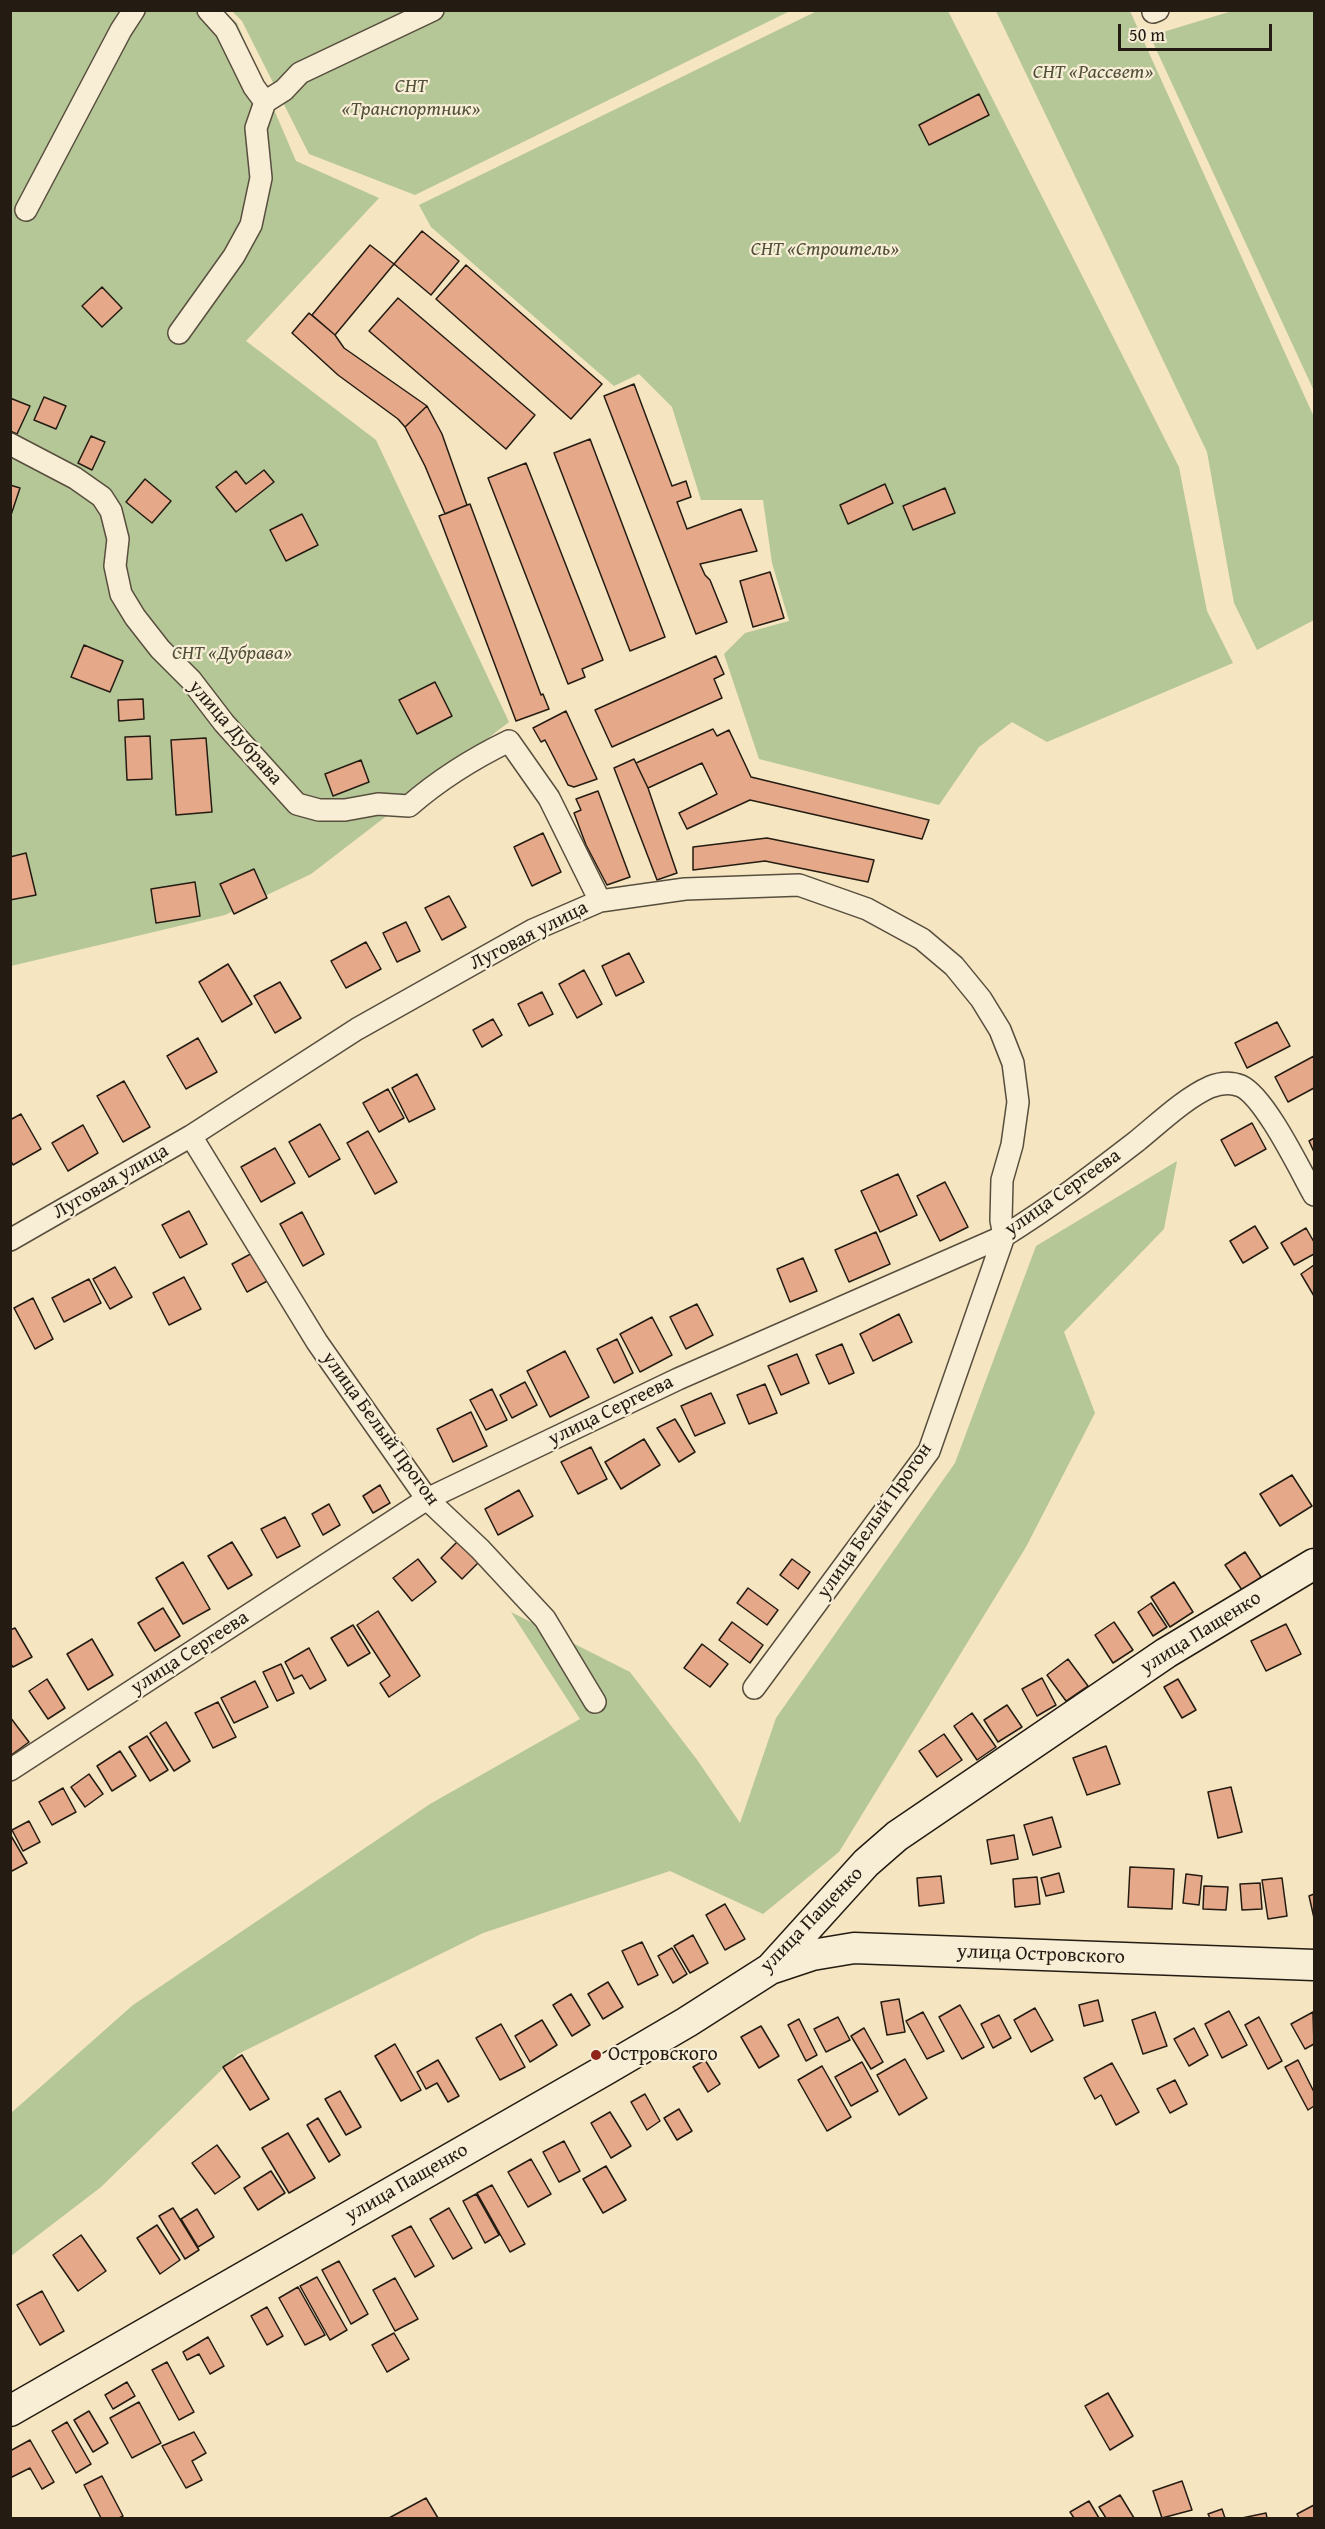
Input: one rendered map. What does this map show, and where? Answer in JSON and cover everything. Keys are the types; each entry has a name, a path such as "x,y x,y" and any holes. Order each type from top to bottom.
{"street":[{"path":"26,210 121,30 134,10"},
{"path":"208,10 226,30 254,87 265,102"},
{"path":"179,333 234,256 251,225 261,178 256,128 265,102 284,90 300,73 433,10"},
{"name":"улица Дубрава","path":"10,444 75,478 102,497 111,511 118,539 116,566 121,594 135,617 160,649 191,680 224,723 297,804 319,810 345,810 378,804 409,806 432,786 473,758 509,741 549,798 600,901"},
{"name":"Луговая улица","path":"10,1240 191,1136 357,1029 533,930 600,901 685,889 799,885 867,909 922,939 954,966 981,999 1000,1030 1013,1063 1018,1101 1012,1145 1002,1180 1000,1210 1004,1236"},
{"name":"улица Сергеева","path":"10,1770 427,1499 678,1379 1004,1236 1053,1206 1173,1112 1208,1088 1224,1083 1241,1086 1253,1095 1285,1144 1314,1195"},
{"name":"улица Белый Прогон","path":"191,1136 317,1342 427,1499 480,1549 545,1619 595,1702"},
{"name":"улица Белый Прогон","path":"754,1688 929,1451 1004,1236"},
{"name":"улица Пащенко","path":"10,2410 615,2064 770,1969 866,1863 897,1836 1166,1653 1314,1564"},
{"name":"улица Островского","path":"770,1969 812,1954 854,1948 1314,1965"}],"green space":[{"name":"СНТ «Дубрава»","path":"10,11 224,11 237,23 296,161 379,198 246,341 376,440 509,722 311,874 225,915 11,966"},
{"name":"СНТ «Транспортник»","path":"232,11 790,11 415,195 309,154 242,21"},
{"name":"СНТ «Строитель»","path":"817,11 948,11 1179,467 1207,611 1233,663 1047,742 1012,722 979,747 939,805 759,759 724,654 745,633 789,621 772,563 763,500 701,500 672,407 639,374 614,386 431,227 419,205"},
{"name":"СНТ «Рассвет»","path":"996,11 1130,11 1314,417 1314,620 1257,650 1234,603 1207,452"},
{"path":"1232,11 1314,11 1314,391 1150,36"},
{"path":"1177,1161 1164,1229 1064,1332 1095,1413 1026,1547 839,1852 763,1914 670,1871 483,1933 238,2054 101,2187 11,2256 11,2113 133,2005 430,1804 580,1719 511,1612 630,1672 698,1761 740,1823 776,1718 955,1463 1036,1246"}],"building":[{"path":"979,94 989,115 929,145 919,125"},
{"path":"422,231 459,261 431,295 394,264"},
{"path":"370,245 394,264 335,335 312,315"},
{"path":"466,265 602,384 571,419 436,299"},
{"path":"102,287 122,308 102,327 82,306"},
{"path":"398,298 535,415 506,449 369,331"},
{"path":"309,313 335,335 344,348 427,406 405,427 398,419 338,375 292,333"},
{"path":"634,384 672,486 686,481 691,497 677,502 687,529 741,509 757,551 700,564 710,580 727,622 696,634 604,396"},
{"path":"44,397 66,406 56,429 34,420"},
{"path":"10,398 30,406 17,434 10,431"},
{"path":"427,406 442,434 467,505 445,514 425,466 405,427"},
{"path":"91,436 105,442 92,470 78,463"},
{"path":"590,439 665,637 630,651 554,453"},
{"path":"526,463 603,660 582,669 585,677 568,684 488,478"},
{"path":"264,470 274,482 236,512 216,487 236,471 246,484"},
{"path":"145,479 171,501 152,523 126,502"},
{"path":"885,484 893,503 848,524 840,505"},
{"path":"10,485 20,488 10,518"},
{"path":"945,488 955,513 913,530 903,506"},
{"path":"470,504 541,695 543,694 549,709 516,721 439,516"},
{"path":"302,514 318,545 286,561 270,530"},
{"path":"770,572 784,618 753,627 740,581"},
{"path":"84,645 123,661 110,692 71,677"},
{"path":"716,656 724,674 714,679 722,698 612,747 595,710"},
{"path":"435,682 452,716 417,734 399,700"},
{"path":"143,699 144,719 119,721 118,700"},
{"path":"566,711 597,779 574,787 568,785 545,740 541,742 533,728"},
{"path":"713,729 717,736 729,730 751,777 929,820 922,839 750,800 687,829 679,813 717,794 702,763 648,788 636,763"},
{"path":"150,736 152,779 127,780 125,737"},
{"path":"206,738 212,812 176,815 171,740"},
{"path":"634,759 648,788 677,873 657,880 614,768"},
{"path":"361,760 369,782 333,796 325,774"},
{"path":"598,791 630,877 607,885 586,845 574,813 581,810 576,799"},
{"path":"543,833 561,872 532,886 514,847"},
{"path":"767,838 874,860 868,882 765,861 693,870 693,847"},
{"path":"26,853 36,895 10,900 10,857"},
{"path":"254,869 267,898 234,914 220,884"},
{"path":"195,882 200,916 156,923 151,889"},
{"path":"449,896 466,927 442,940 425,908"},
{"path":"406,922 420,951 397,962 383,933"},
{"path":"366,942 381,969 346,988 331,961"},
{"path":"629,953 644,982 616,996 602,966"},
{"path":"228,964 252,1004 222,1022 199,982"},
{"path":"584,970 602,1004 577,1018 559,984"},
{"path":"280,982 301,1018 275,1033 254,996"},
{"path":"542,992 553,1014 529,1026 518,1004"},
{"path":"493,1019 502,1035 482,1047 473,1030"},
{"path":"1277,1022 1290,1046 1247,1068 1235,1043"},
{"path":"198,1038 217,1072 186,1089 167,1056"},
{"path":"1314,1056 1314,1088 1288,1102 1275,1077"},
{"path":"417,1074 435,1109 409,1122 392,1088"},
{"path":"124,1081 150,1127 123,1142 97,1096"},
{"path":"388,1089 404,1118 379,1132 363,1103"},
{"path":"21,1114 41,1149 13,1165 10,1159 10,1120"},
{"path":"1252,1123 1266,1149 1235,1166 1221,1140"},
{"path":"320,1124 340,1159 309,1177 289,1142"},
{"path":"83,1125 98,1153 68,1171 52,1143"},
{"path":"368,1131 397,1182 375,1194 347,1143"},
{"path":"1314,1138 1314,1152 1309,1141"},
{"path":"275,1148 295,1183 261,1202 241,1167"},
{"path":"898,1174 917,1215 880,1232 861,1191"},
{"path":"945,1182 968,1227 940,1241 917,1196"},
{"path":"189,1211 207,1244 180,1258 162,1225"},
{"path":"302,1212 324,1254 303,1266 280,1224"},
{"path":"1255,1226 1268,1248 1243,1263 1230,1241"},
{"path":"1306,1228 1314,1242 1314,1254 1294,1265 1281,1243"},
{"path":"876,1232 890,1264 849,1282 835,1250"},
{"path":"256,1251 271,1279 247,1292 232,1264"},
{"path":"803,1258 817,1291 790,1302 777,1269"},
{"path":"1314,1265 1314,1296 1301,1274"},
{"path":"115,1267 132,1297 110,1309 93,1279"},
{"path":"184,1277 201,1309 169,1325 153,1293"},
{"path":"89,1279 101,1303 64,1322 52,1298"},
{"path":"33,1298 53,1339 35,1349 14,1308"},
{"path":"697,1304 713,1335 686,1349 670,1317"},
{"path":"899,1314 912,1342 873,1361 860,1334"},
{"path":"652,1317 672,1355 640,1372 620,1334"},
{"path":"617,1339 633,1373 614,1383 597,1349"},
{"path":"842,1344 854,1373 829,1384 816,1355"},
{"path":"565,1351 589,1397 550,1417 527,1371"},
{"path":"797,1354 809,1383 781,1395 768,1366"},
{"path":"525,1382 537,1405 512,1418 500,1395"},
{"path":"765,1384 777,1413 749,1424 737,1395"},
{"path":"492,1389 507,1420 486,1430 470,1400"},
{"path":"711,1393 725,1423 695,1436 681,1406"},
{"path":"471,1412 487,1446 453,1462 437,1429"},
{"path":"675,1419 695,1452 679,1462 657,1428"},
{"path":"644,1439 660,1465 621,1489 605,1462"},
{"path":"591,1447 607,1479 578,1494 561,1462"},
{"path":"1292,1475 1312,1506 1280,1526 1260,1494"},
{"path":"380,1485 390,1503 373,1513 363,1496"},
{"path":"519,1490 533,1516 498,1535 485,1509"},
{"path":"329,1504 340,1525 323,1535 312,1514"},
{"path":"285,1517 300,1546 277,1558 261,1529"},
{"path":"459,1540 479,1562 462,1579 441,1558"},
{"path":"232,1542 252,1575 228,1589 208,1556"},
{"path":"1245,1552 1261,1577 1242,1590 1225,1565"},
{"path":"418,1559 436,1582 412,1601 393,1578"},
{"path":"792,1559 810,1572 798,1589 780,1575"},
{"path":"183,1562 210,1609 183,1624 156,1578"},
{"path":"1174,1582 1193,1612 1170,1627 1151,1597"},
{"path":"748,1588 778,1610 767,1625 737,1603"},
{"path":"1151,1603 1167,1627 1153,1636 1138,1612"},
{"path":"163,1608 180,1636 155,1651 138,1623"},
{"path":"378,1611 420,1676 389,1697 380,1683 390,1676 357,1625"},
{"path":"732,1622 763,1645 750,1663 719,1640"},
{"path":"1114,1622 1133,1650 1113,1663 1095,1635"},
{"path":"1286,1624 1301,1654 1266,1671 1251,1641"},
{"path":"353,1625 370,1653 348,1666 331,1638"},
{"path":"15,1628 32,1657 13,1667 10,1663 10,1630"},
{"path":"92,1639 113,1675 88,1690 67,1654"},
{"path":"702,1644 728,1664 710,1687 684,1668"},
{"path":"309,1648 326,1680 310,1689 302,1675 294,1679 285,1662"},
{"path":"1068,1659 1088,1686 1066,1701 1047,1675"},
{"path":"281,1664 294,1693 277,1701 263,1672"},
{"path":"1042,1678 1056,1705 1037,1716 1022,1689"},
{"path":"47,1679 65,1708 48,1719 29,1691"},
{"path":"1178,1679 1196,1710 1182,1718 1164,1687"},
{"path":"255,1681 268,1707 234,1723 221,1698"},
{"path":"218,1702 236,1737 213,1748 195,1713"},
{"path":"1007,1705 1022,1727 998,1742 984,1720"},
{"path":"972,1713 996,1747 977,1760 954,1726"},
{"path":"10,1717 29,1742 10,1756"},
{"path":"166,1722 190,1761 174,1771 150,1733"},
{"path":"944,1734 962,1760 937,1777 919,1751"},
{"path":"147,1736 168,1770 150,1781 129,1747"},
{"path":"1106,1746 1120,1784 1087,1795 1073,1758"},
{"path":"120,1751 136,1776 112,1791 97,1766"},
{"path":"89,1774 103,1794 85,1807 71,1787"},
{"path":"1231,1787 1242,1832 1218,1838 1208,1792"},
{"path":"63,1788 76,1812 52,1825 39,1802"},
{"path":"1052,1817 1061,1847 1033,1855 1024,1825"},
{"path":"29,1821 40,1842 23,1851 12,1830"},
{"path":"10,1834 27,1863 10,1872"},
{"path":"1014,1835 1018,1859 991,1864 987,1840"},
{"path":"1130,1867 1174,1869 1172,1909 1128,1907"},
{"path":"1059,1873 1064,1892 1046,1896 1041,1878"},
{"path":"1186,1874 1202,1876 1199,1905 1183,1903"},
{"path":"941,1876 944,1903 919,1906 917,1878"},
{"path":"1037,1877 1040,1904 1015,1907 1013,1879"},
{"path":"1282,1878 1287,1916 1268,1919 1262,1880"},
{"path":"1260,1883 1262,1909 1242,1910 1240,1884"},
{"path":"1204,1886 1228,1887 1226,1910 1203,1909"},
{"path":"1314,1894 1314,1918 1309,1896"},
{"path":"725,1904 745,1939 725,1950 706,1915"},
{"path":"693,1935 708,1963 690,1973 674,1946"},
{"path":"642,1942 658,1975 638,1985 622,1951"},
{"path":"672,1948 687,1974 673,1983 658,1956"},
{"path":"608,1982 623,2007 603,2019 588,1994"},
{"path":"571,1994 590,2025 572,2036 553,2005"},
{"path":"899,1999 905,2032 887,2035 881,2002"},
{"path":"1098,2000 1103,2021 1084,2026 1079,2005"},
{"path":"960,2005 984,2047 962,2059 939,2017"},
{"path":"1035,2008 1053,2040 1031,2052 1014,2020"},
{"path":"1229,2011 1247,2045 1222,2058 1205,2024"},
{"path":"923,2012 944,2051 927,2059 906,2021"},
{"path":"1155,2012 1167,2046 1143,2054 1132,2020"},
{"path":"1313,2012 1314,2044 1305,2049 1291,2024"},
{"path":"999,2015 1011,2038 993,2048 981,2024"},
{"path":"838,2017 850,2040 826,2052 814,2029"},
{"path":"1259,2017 1282,2061 1268,2069 1245,2025"},
{"path":"799,2019 817,2055 806,2061 788,2025"},
{"path":"542,2020 557,2045 530,2062 515,2036"},
{"path":"501,2024 525,2067 500,2080 476,2038"},
{"path":"761,2026 779,2056 759,2068 741,2037"},
{"path":"864,2028 883,2062 871,2069 851,2036"},
{"path":"1194,2028 1208,2055 1189,2066 1174,2039"},
{"path":"395,2044 421,2090 401,2101 375,2056"},
{"path":"242,2055 269,2099 250,2110 223,2067"},
{"path":"905,2059 927,2098 899,2115 877,2075"},
{"path":"438,2060 459,2096 448,2102 437,2083 426,2089 417,2072"},
{"path":"705,2060 720,2084 708,2092 693,2067"},
{"path":"1298,2060 1314,2092 1314,2106 1308,2110 1285,2067"},
{"path":"862,2062 878,2091 851,2106 835,2077"},
{"path":"1112,2063 1139,2112 1116,2125 1101,2095 1095,2099 1084,2078"},
{"path":"822,2066 851,2117 827,2131 798,2080"},
{"path":"1175,2080 1187,2104 1170,2113 1157,2089"},
{"path":"340,2091 361,2127 346,2135 325,2099"},
{"path":"645,2094 660,2121 647,2130 631,2102"},
{"path":"679,2109 692,2131 677,2140 664,2118"},
{"path":"610,2112 631,2146 611,2158 591,2123"},
{"path":"318,2118 340,2155 329,2162 307,2125"},
{"path":"288,2133 315,2178 289,2193 262,2148"},
{"path":"564,2141 580,2171 559,2182 543,2152"},
{"path":"217,2145 240,2177 215,2194 192,2163"},
{"path":"531,2159 551,2194 528,2207 508,2172"},
{"path":"606,2166 626,2200 603,2213 583,2179"},
{"path":"271,2171 285,2193 258,2210 244,2188"},
{"path":"492,2185 525,2244 510,2252 477,2193"},
{"path":"476,2194 499,2235 485,2243 463,2201"},
{"path":"173,2208 199,2250 185,2259 159,2216"},
{"path":"449,2208 472,2248 453,2259 430,2219"},
{"path":"197,2209 214,2237 198,2247 181,2219"},
{"path":"157,2225 180,2260 160,2274 137,2238"},
{"path":"411,2226 434,2266 415,2277 392,2236"},
{"path":"81,2235 106,2271 78,2291 53,2255"},
{"path":"339,2261 368,2314 351,2324 322,2270"},
{"path":"317,2277 347,2330 330,2340 300,2286"},
{"path":"395,2278 418,2319 395,2331 373,2290"},
{"path":"298,2287 325,2335 305,2345 279,2298"},
{"path":"42,2291 64,2331 40,2345 17,2305"},
{"path":"267,2307 283,2336 267,2345 251,2316"},
{"path":"394,2333 409,2359 387,2372 372,2345"},
{"path":"208,2337 224,2366 210,2374 199,2354 187,2360 183,2352"},
{"path":"167,2362 194,2412 179,2420 152,2370"},
{"path":"127,2382 135,2396 113,2409 105,2395"},
{"path":"1108,2393 1133,2436 1110,2450 1085,2406"},
{"path":"139,2402 161,2443 132,2458 110,2418"},
{"path":"89,2411 108,2443 93,2452 74,2420"},
{"path":"67,2422 91,2464 76,2473 52,2431"},
{"path":"194,2432 206,2453 192,2461 202,2480 186,2488 162,2446"},
{"path":"30,2440 54,2482 42,2489 30,2468 10,2478 10,2451"},
{"path":"102,2476 123,2516 119,2518 101,2518 84,2485"},
{"path":"1182,2481 1192,2510 1162,2518 1153,2491"},
{"path":"1120,2495 1134,2518 1106,2518 1099,2507"},
{"path":"426,2498 438,2518 389,2518"},
{"path":"1089,2501 1099,2518 1074,2518 1070,2512"},
{"path":"1314,2505 1314,2518 1299,2518 1297,2514"},
{"path":"1222,2509 1225,2518 1210,2518 1208,2514"},
{"path":"1266,2513 1267,2518 1242,2518"}],"place":[{"name":"Островского","path":"596,2055"}]}
